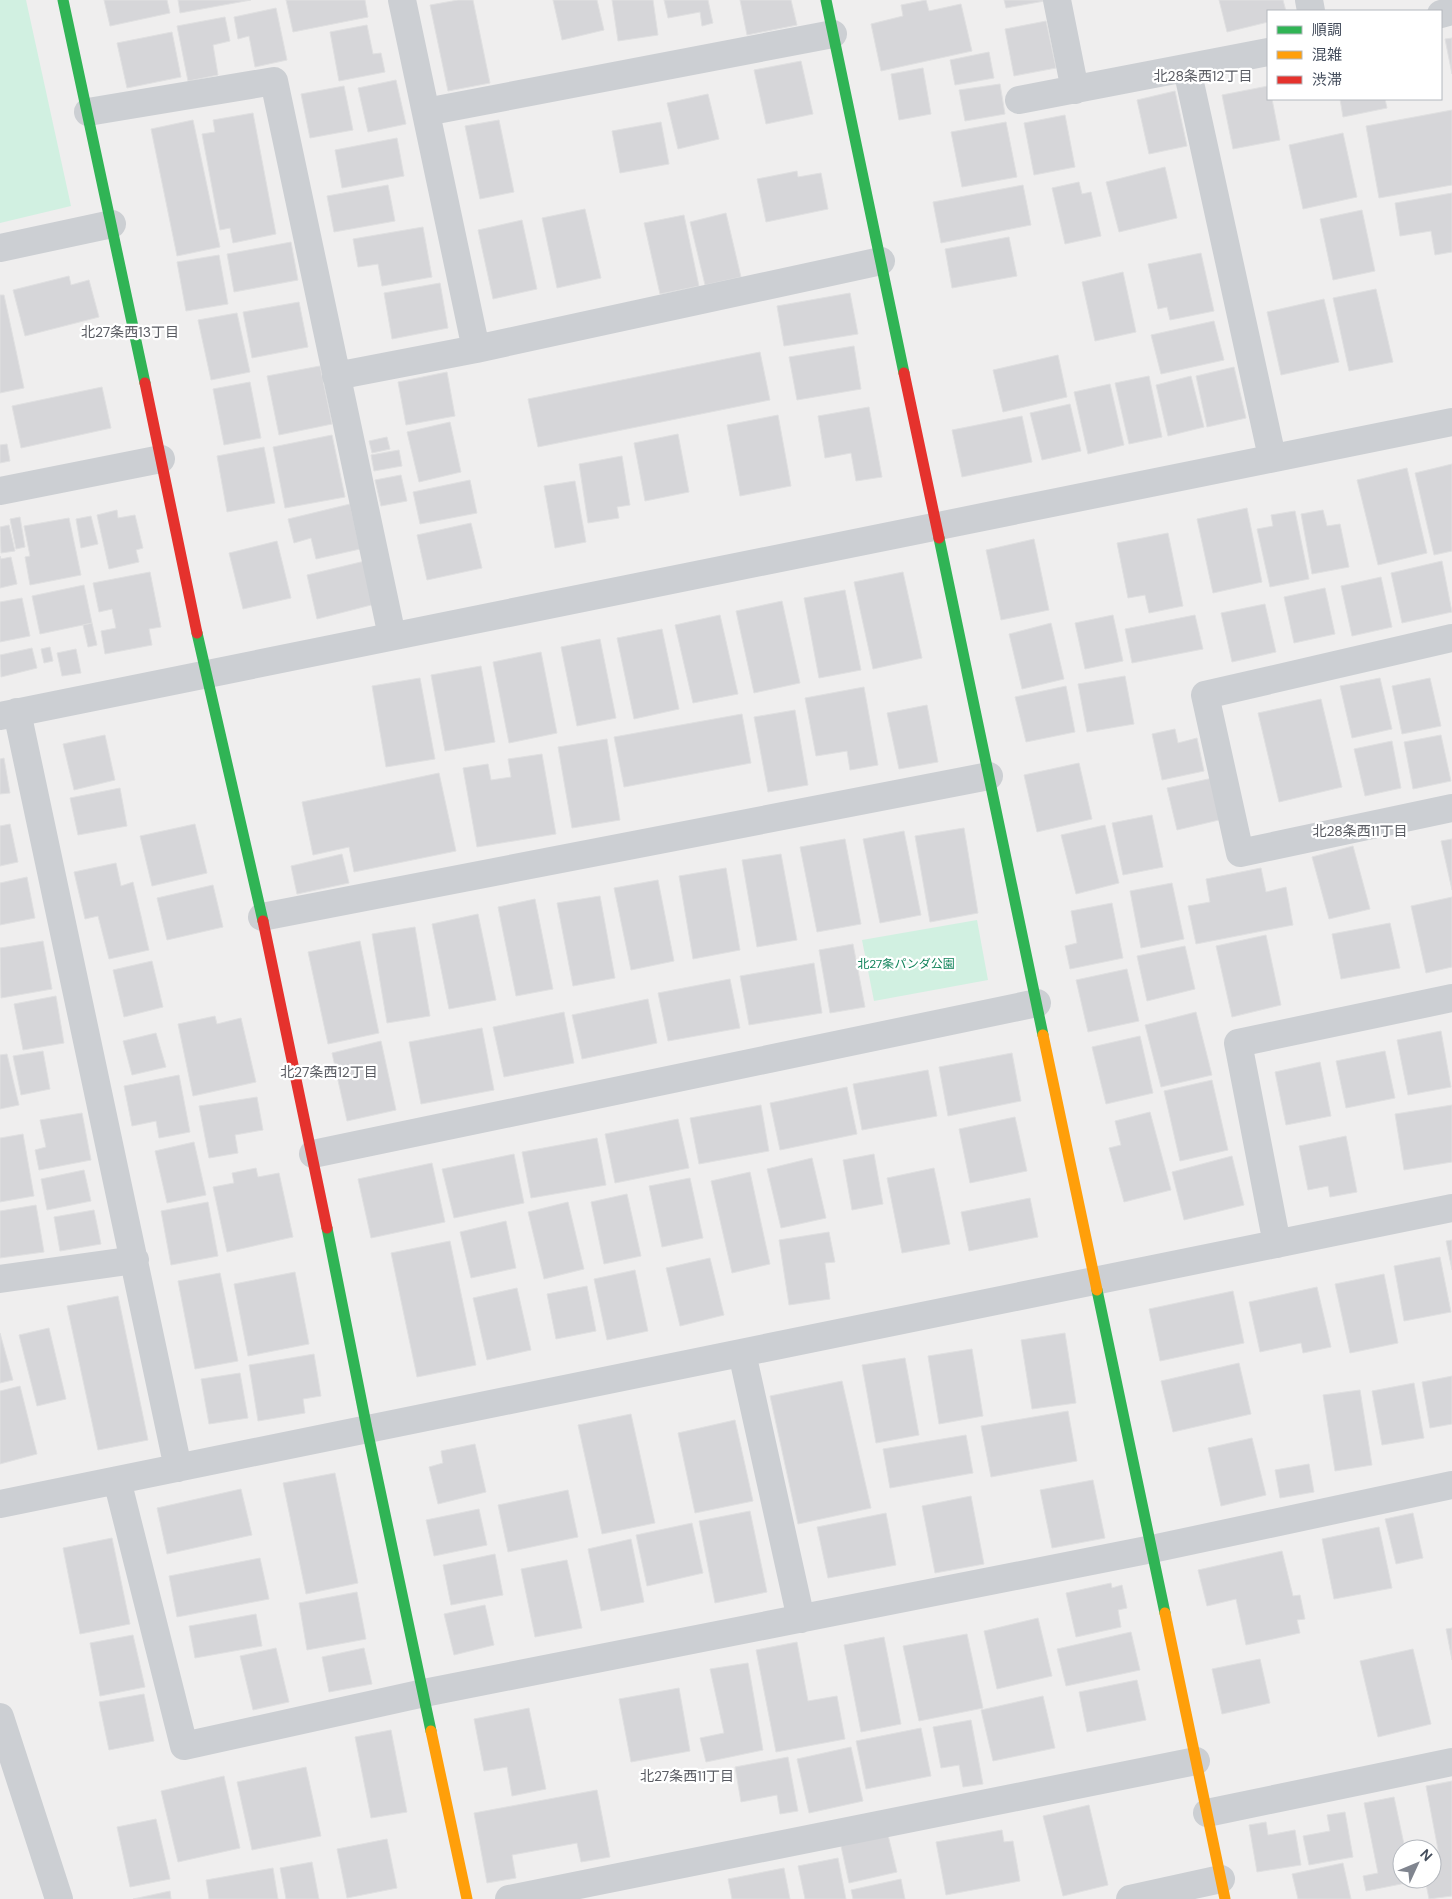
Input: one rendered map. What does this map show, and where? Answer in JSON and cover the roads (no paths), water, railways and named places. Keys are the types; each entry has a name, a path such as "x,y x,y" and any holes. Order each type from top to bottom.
{"street":[{"path":"63,0 112,224 205,674 262,917 313,1154 368,1430 467,1899"},
{"path":"402,0 476,349"},
{"path":"826,0 1223,1889 1130,1899"},
{"path":"1057,0 1075,90"},
{"path":"426,112 833,34"},
{"path":"1019,100 1267,52"},
{"path":"1187,69 1272,457"},
{"path":"88,112 274,81 392,636"},
{"path":"0,248 112,224"},
{"path":"336,376 476,349 881,261"},
{"path":"178,1468 135,1260 9,714 1452,422"},
{"path":"0,491 161,459"},
{"path":"1452,638 1205,695 1240,853 1452,808"},
{"path":"262,917 989,776"},
{"path":"1277,1244 1238,1043 1452,998"},
{"path":"313,1154 1037,1003"},
{"path":"0,1504 1452,1208"},
{"path":"0,1279 135,1260"},
{"path":"742,1353 801,1619"},
{"path":"117,1480 184,1746 424,1693 1152,1549 1452,1485"},
{"path":"0,1717 59,1899"},
{"path":"509,1899 1196,1761"},
{"path":"1207,1813 1452,1762"}],"district":[{"name":"北28条西12丁目","path":"1203,76"},
{"name":"北27条西13丁目","path":"130,332"},
{"name":"北28条西11丁目","path":"1360,831"},
{"name":"北27条西12丁目","path":"329,1072"},
{"name":"北27条西11丁目","path":"687,1776"}],"park label":[{"name":"北27条パンダ公園","path":"906,964"}]}
